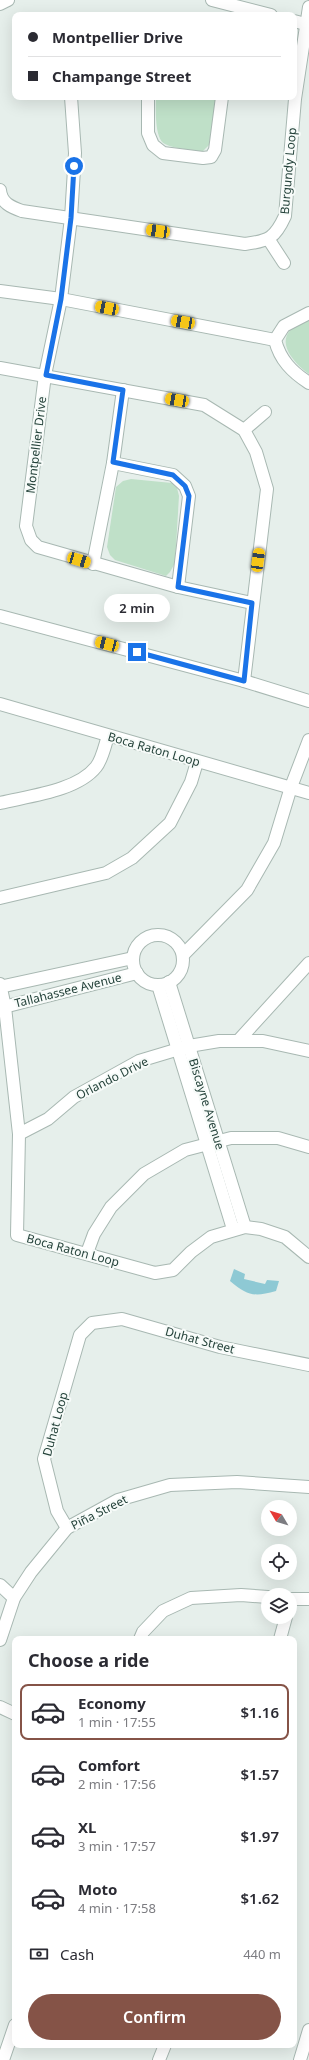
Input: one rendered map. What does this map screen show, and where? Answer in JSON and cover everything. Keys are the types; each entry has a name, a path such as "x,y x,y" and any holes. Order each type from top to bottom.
{"street":[{"path":"0,4 8,0"},
{"path":"212,0 259,12"},
{"name":"Burgundy Loop","path":"297,75 308,24 309,6"},
{"path":"297,22 308,24"},
{"name":"Montpellier Drive","path":"71,100 75,153 71,218 61,299 46,375 26,526 31,540 38,547 93,564 178,587 252,603"},
{"path":"148,100 148,133 153,145 163,153 203,158 211,157 215,150 222,100"},
{"name":"Burgundy Loop","path":"269,240 279,229 285,216 292,100"},
{"path":"0,190 0,195 8,205 22,211 246,244 269,240 284,263"},
{"path":"0,291 61,299 276,340"},
{"path":"309,313 284,326 276,340 278,352 287,364 309,383"},
{"path":"0,368 46,375 204,405 244,430 256,452 267,489 252,603 244,681"},
{"path":"93,564 113,462 123,390"},
{"path":"244,430 265,412"},
{"path":"113,462 173,475 185,486 189,496 178,587"},
{"path":"0,616 244,681 309,701"},
{"name":"Boca Raton Loop","path":"0,704 197,762 309,793"},
{"path":"0,803 48,792 80,782 97,767 108,736"},
{"path":"183,955 248,890 274,843 290,787 309,740"},
{"path":"0,898 106,874 132,858 170,823 191,782 197,762"},
{"path":"153,935 161,935 176,941 183,955 181,971 164,983 150,983 137,973 134,958 140,943 153,935"},
{"name":"Tallahassee Avenue","path":"0,986 134,958"},
{"path":"238,1041 309,963"},
{"name":"Tallahassee Avenue","path":"2,1007 137,973"},
{"name":"Biscayne Avenue","path":"164,983 239,1228"},
{"name":"Boca Raton Loop","path":"0,986 19,1134 17,1235 87,1253 155,1273 173,1270 191,1252 211,1237 239,1228 261,1229 286,1237 309,1257"},
{"name":"Orlando Drive","path":"19,1134 48,1119 74,1097 139,1061 183,1047 219,1041 238,1041 263,1042 309,1052"},
{"path":"87,1253 94,1234 111,1207 144,1174 185,1150 230,1138 278,1138 309,1147"},
{"name":"Duhat Street","path":"92,1323 122,1319 220,1347 309,1365"},
{"name":"Duhat Loop","path":"67,1528 56,1510 44,1459 80,1335 92,1323"},
{"name":"Piña Street","path":"0,1640 14,1598 30,1572 67,1528 118,1500 170,1485 237,1482 309,1487"},
{"path":"0,1585 14,1598"},
{"path":"141,1636 143,1632 163,1611 191,1598 241,1595 261,1596"},
{"path":"297,1600 309,1599"},
{"path":"281,1636 284,1624"},
{"path":"0,1708 12,1713"},
{"path":"300,2060 309,2030"},
{"path":"3,2060 12,2034"},
{"path":"159,2060 164,2048"}],"green space":[{"path":"156,100 216,100 209,145 202,152 173,147 161,141 157,130"},
{"path":"309,319 309,374 303,370 288,352 286,338 295,326"},
{"path":"131,479 172,483 177,488 179,496 175,563 166,576 115,560 110,555 107,547 116,487 123,481"}],"water":[{"path":"234,1269 245,1274 244,1279 265,1284 267,1280 279,1281 276,1291 262,1294 252,1294 242,1290 230,1281"}],"route":[{"path":"74,166 71,218 61,299 46,375 123,390 113,462 173,475 185,486 189,496 178,587 252,603 244,681 137,652"}]}
